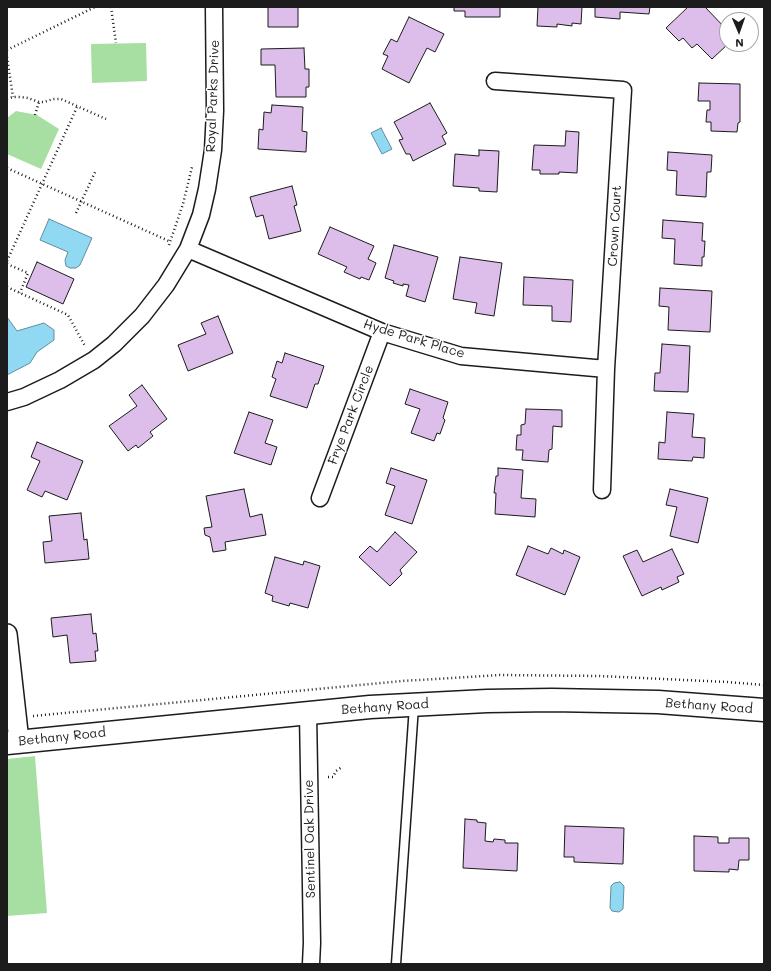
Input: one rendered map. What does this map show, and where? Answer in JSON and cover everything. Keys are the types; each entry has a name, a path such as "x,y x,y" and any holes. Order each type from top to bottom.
{"main road":[{"name":"Bethany Road","path":"13,742 308,713 487,701 552,700 658,702 764,710"}],"street":[{"name":"Royal Parks Drive","path":"7,402 24,397 60,380 94,360 114,344 142,316 166,285 188,249 201,215 207,189 212,150 215,111 214,7"},
{"name":"Crown Court","path":"495,81 623,90 606,369 602,490"},
{"name":"Hyde Park Place","path":"188,249 382,332 461,356 606,369"},
{"name":"Frye Park Circle","path":"320,498 382,332"},
{"path":"7,634 13,742"},
{"name":"Sentinel Oak Drive","path":"308,713 312,943 311,964"}],"lane":[{"path":"396,964 414,705"}],"path":[{"path":"7,50 95,7"},
{"path":"110,7 116,43"},
{"path":"7,57 13,97"},
{"path":"7,99 13,97 28,98 38,102 61,99 106,119"},
{"path":"35,115 38,102"},
{"path":"7,260 77,107"},
{"path":"168,248 183,204 193,161"},
{"path":"7,168 188,249"},
{"path":"76,213 96,170"},
{"path":"7,264 28,273 20,293"},
{"path":"7,287 68,315 94,360"},
{"path":"328,777 333,777 336,771 342,767"}],"green space":[{"path":"146,43 147,81 92,83 91,44"},
{"path":"16,111 37,115 59,129 41,169 7,154 7,118"},
{"path":"35,756 47,913 7,916 7,759"}],"water":[{"path":"381,128 392,149 382,154 371,133"},
{"path":"49,219 92,238 80,265 76,268 66,266 65,260 68,252 40,240"},
{"path":"7,317 17,331 44,323 54,330 54,340 37,352 30,363 7,375"},
{"path":"620,882 624,886 623,909 619,912 612,911 610,908 611,886 614,883"}],"building":[{"path":"268,7 298,7 298,27 268,27"},
{"path":"454,7 500,7 500,17 465,17 465,11 454,11"},
{"path":"538,7 582,7 581,24 572,23 572,26 557,24 557,27 537,26"},
{"path":"595,7 650,7 649,14 620,12 620,19 595,17"},
{"path":"688,7 705,7 719,22 719,52 712,59 697,44 692,48 683,38 679,41 666,28"},
{"path":"409,17 444,34 435,52 427,48 409,83 382,69 388,56 383,54 391,39 397,42"},
{"path":"304,48 305,69 309,69 309,87 306,87 306,97 276,97 275,65 261,65 261,49"},
{"path":"699,83 740,84 740,122 738,123 737,132 711,131 711,122 706,122 707,110 710,110 710,101 698,101"},
{"path":"430,103 447,133 442,136 446,144 413,161 410,154 406,154 399,140 403,139 394,122"},
{"path":"272,105 303,107 302,131 307,132 306,152 258,149 259,129 263,130 264,112 271,113"},
{"path":"566,131 579,132 577,173 559,172 559,174 540,174 540,170 532,170 534,145 565,146"},
{"path":"479,150 499,151 497,192 479,191 479,188 453,186 455,154 479,156"},
{"path":"668,152 712,155 711,172 707,172 706,197 676,195 677,171 667,170"},
{"path":"292,186 297,205 294,206 301,231 269,239 263,215 256,217 250,197"},
{"path":"663,220 703,223 702,241 705,241 702,266 674,264 675,239 662,238"},
{"path":"330,227 374,246 368,259 376,263 369,280 361,277 360,279 344,272 347,267 318,254"},
{"path":"394,245 438,257 425,302 406,296 409,285 403,284 403,286 393,283 394,281 385,278"},
{"path":"460,257 502,263 494,316 475,313 477,303 453,299"},
{"path":"37,262 74,279 63,304 26,287"},
{"path":"524,277 573,280 571,322 552,321 552,306 523,305"},
{"path":"660,288 712,291 710,332 668,330 669,307 659,306"},
{"path":"218,316 233,353 188,371 178,345 206,334 201,323"},
{"path":"662,344 690,346 688,392 654,391 655,373 660,373"},
{"path":"285,353 324,366 318,384 315,384 307,408 270,396 276,379 272,377 277,361 282,363"},
{"path":"142,385 167,419 150,432 153,436 138,448 136,445 128,451 109,426 137,406 129,395"},
{"path":"410,389 448,402 443,418 445,420 440,434 437,433 434,441 411,433 420,409 405,404"},
{"path":"526,409 562,410 562,427 553,426 552,449 549,450 548,462 522,460 523,450 516,450 517,435 521,435 521,425 525,424"},
{"path":"249,412 273,420 265,443 277,447 271,465 234,453"},
{"path":"667,412 694,414 692,437 705,438 704,458 693,457 692,461 658,459 659,442 665,443"},
{"path":"37,442 83,461 67,500 45,491 42,497 27,490 40,461 31,457"},
{"path":"391,468 427,480 412,524 385,515 395,486 386,483"},
{"path":"498,468 523,470 521,498 536,499 535,517 495,514 496,493 494,493 496,476 498,476"},
{"path":"244,489 250,517 262,514 266,535 225,542 226,550 213,552 210,537 205,535 204,528 212,527 206,496"},
{"path":"670,489 708,498 698,543 670,536 677,507 666,505"},
{"path":"81,513 84,540 87,539 89,559 45,563 43,542 52,541 49,516"},
{"path":"395,532 417,552 400,570 402,574 390,586 359,557 370,546 377,552"},
{"path":"528,546 548,554 551,548 563,554 564,550 580,557 565,595 516,575"},
{"path":"672,549 684,574 677,577 679,582 662,590 661,587 642,596 623,556 637,550 643,562"},
{"path":"275,557 303,565 304,561 320,566 308,608 290,603 289,606 272,601 273,596 265,593"},
{"path":"91,614 93,634 96,633 98,651 95,651 96,661 70,663 67,635 53,637 51,618"},
{"path":"465,819 477,820 477,822 486,823 485,841 493,842 494,839 505,840 505,843 518,843 517,871 463,868"},
{"path":"565,826 624,828 623,864 574,862 574,857 564,857"},
{"path":"694,836 718,837 718,843 729,843 729,838 749,838 749,860 739,860 738,870 729,869 729,872 694,871"}]}
